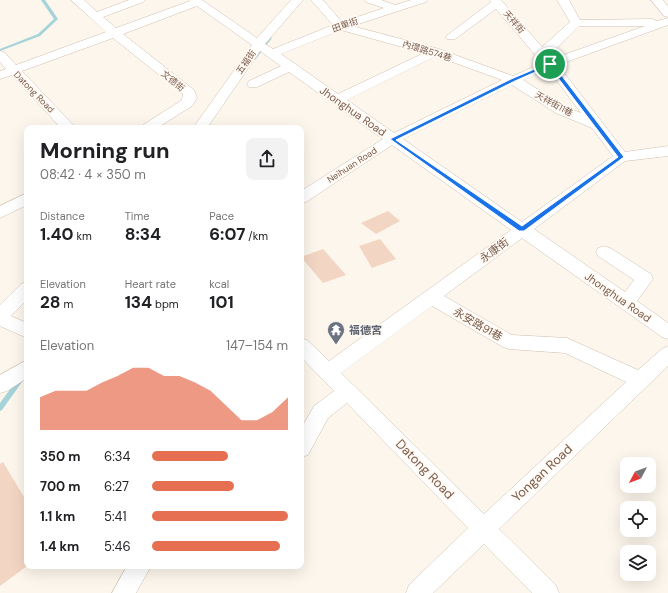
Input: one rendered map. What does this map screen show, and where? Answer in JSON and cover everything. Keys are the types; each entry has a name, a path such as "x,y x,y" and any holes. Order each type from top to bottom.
{"street":[{"path":"77,0 113,32"},
{"path":"95,16 139,0"},
{"name":"五福街","path":"202,125 264,50 297,0"},
{"path":"317,0 340,26"},
{"path":"370,0 396,8"},
{"path":"564,0 576,23"},
{"path":"540,52 549,49 576,23 667,19 658,0"},
{"path":"0,75 196,1"},
{"name":"Jhonghua Road","path":"196,1 668,332"},
{"name":"田單街","path":"264,50 417,1"},
{"path":"451,37 496,1"},
{"name":"天祥街","path":"496,1 550,64 621,157"},
{"name":"Neihuan Road","path":"304,196 392,139 513,80 550,64 667,19"},
{"name":"內環路574巷","path":"340,26 435,52 513,80"},
{"name":"文德街","path":"113,32 189,94 190,98 187,103 153,125"},
{"path":"336,100 435,52"},
{"name":"Datong Road","path":"0,55 66,125"},
{"path":"252,84 289,67"},
{"name":"天祥街11巷","path":"513,80 561,110 597,125"},
{"name":"永康街","path":"329,372 621,157 668,151"},
{"path":"0,213 24,200"},
{"path":"604,252 645,279 626,303"},
{"path":"24,292 0,317 24,329"},
{"name":"永安路91巷","path":"431,297 509,342 566,346 641,380"},
{"name":"Datong Road","path":"304,348 548,593"},
{"name":"Yongan Road","path":"417,593 668,354"},
{"path":"13,377 24,364"},
{"path":"304,443 321,412 348,391"},
{"path":"123,593 138,569"}],"building":[{"path":"388,211 400,221 376,234 361,223"},
{"path":"380,239 396,259 372,268 359,246"},
{"path":"323,249 346,275 323,283 304,261 304,256"},
{"path":"3,462 24,497 24,568 0,586 0,464"}],"waterway":[{"path":"0,50 39,35 56,19 43,0"},
{"path":"254,59 270,38"},
{"path":"0,408 24,375"}],"place":[{"name":"福德宮","path":"336,345"}],"route":[{"path":"550,64 621,157 522,229 392,139 513,80 550,64"}]}
